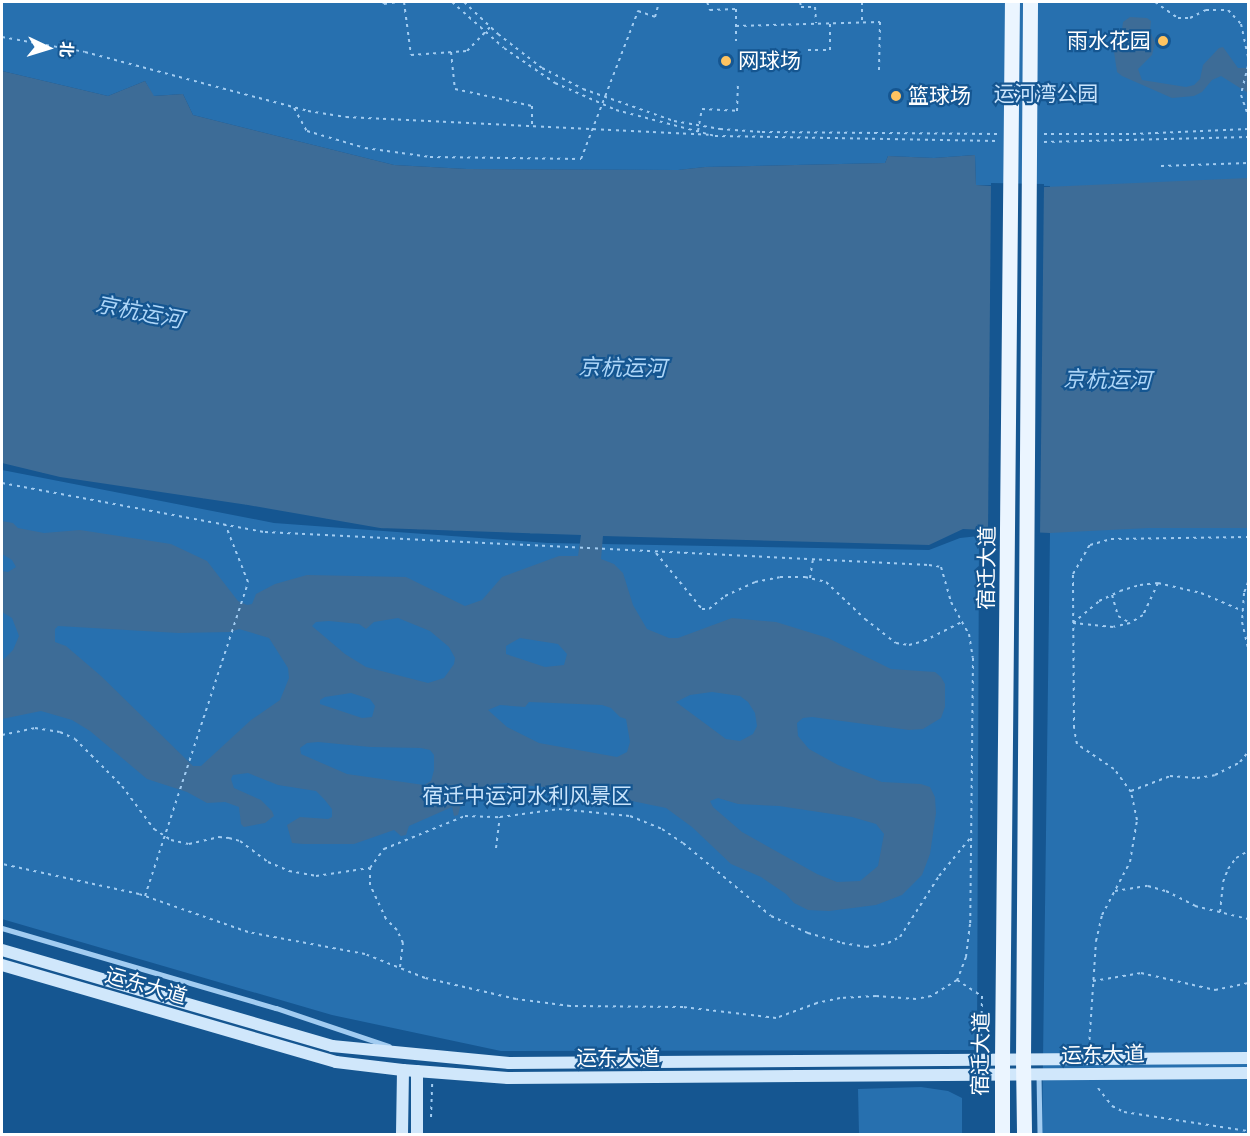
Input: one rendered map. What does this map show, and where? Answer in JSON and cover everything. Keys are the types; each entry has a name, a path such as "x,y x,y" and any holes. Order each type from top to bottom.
{"main road":[{"name":"宿迁大道","path":"1002,1134 1012,2"},
{"name":"宿迁大道","path":"1024,1134 1029,1070 1030,2"},
{"name":"运东大道","path":"2,950 332,1046 509,1064 980,1059 1002,1066 1087,1075 1248,1073"},
{"name":"运东大道","path":"2,965 336,1062 403,1070 508,1078 1002,1066"},
{"name":"运东大道","path":"1029,1070 1088,1059 1248,1058"},
{"path":"402,1134 403,1070"},
{"path":"417,1071 417,1134"}],"lane":[{"path":"2,928 276,1008 408,1053"},
{"path":"1029,1070 1040,1134"}],"path":[{"path":"383,2 384,4 398,2"},
{"path":"404,2 411,55 467,51 490,27"},
{"path":"452,2 504,48 555,84 602,104 715,136"},
{"path":"464,2 490,27 542,68 604,97 674,121 699,126 762,132 1001,134"},
{"path":"294,108 307,131 365,148 430,157 581,159 638,11 655,17 659,2"},
{"path":"707,2 710,10 736,9 736,41"},
{"path":"800,2 801,7 815,7 816,24"},
{"path":"862,2 862,22"},
{"path":"1155,2 1178,18 1190,18 1206,10 1228,10 1241,24 1248,57"},
{"path":"736,26 880,21 879,71"},
{"path":"808,50 831,50 831,23"},
{"path":"2,37 86,52 294,108 346,117 715,136 1005,141"},
{"path":"450,52 455,89 532,106 532,127"},
{"path":"1248,66 1241,95 1248,115"},
{"path":"698,131 702,110 737,111 738,83"},
{"path":"1037,134 1133,134 1248,129"},
{"path":"1040,141 1248,137"},
{"path":"1161,166 1248,163"},
{"path":"2,483 265,532 941,567 951,603 969,634 974,658 970,924 966,957 957,980 931,996 916,999 876,996 840,998 776,1018 683,1007 570,1006 527,1000 425,978 365,954 248,932 145,896 2,864"},
{"path":"145,896 245,596 248,582 225,525"},
{"path":"1088,1059 1096,941 1102,915 1130,862 1136,840 1136,806 1131,792 1114,769 1077,744 1074,728 1073,574 1090,545 1112,539 1248,537"},
{"path":"656,552 702,609 709,609 725,596 755,582 780,577 810,578 826,582 865,619 896,643 909,645 924,641 962,622"},
{"path":"810,578 813,560"},
{"path":"1248,582 1244,593 1242,621 1248,648"},
{"path":"1073,623 1099,601 1140,585 1158,583 1201,593 1243,611"},
{"path":"1073,623 1095,627 1130,623 1143,615 1158,583"},
{"path":"1112,595 1118,616 1130,623"},
{"path":"2,735 35,728 60,732 75,739 122,786 154,829 171,840 189,844 219,837 229,838 240,841 268,862 289,871 316,876 370,868"},
{"path":"1131,792 1170,776 1197,778 1215,775 1240,762 1248,752"},
{"path":"400,967 402,943 397,930 386,919 370,885 370,868 384,849 465,816 500,817 560,809 630,816 662,829 683,843 771,916 808,933 842,944 866,946 888,943 900,937 939,876 971,837"},
{"path":"496,848 500,817"},
{"path":"1220,912 1223,882 1228,869 1236,858 1248,851"},
{"path":"1115,891 1148,886 1166,891 1195,906 1248,919"},
{"path":"1094,981 1141,973 1215,990 1248,983"},
{"path":"957,980 982,996 980,1059"},
{"path":"431,1125 432,1072"},
{"path":"1087,1075 1112,1106 1124,1112 1248,1131"}],"green space":[{"name":"运河湾公园","path":"2,2 1248,2 1248,1134 1042,1134 1050,533 1050,186 976,185 975,155 934,158 888,156 885,163 705,167 678,170 467,169 394,165 193,115 183,94 153,96 145,81 108,96 2,71"},
{"name":"宿迁中运河水利风景区","path":"2,470 274,523 548,543 929,550 960,538 979,536 977,1050 501,1051 332,1015 2,919"},
{"path":"921,1087 948,1091 962,1098 962,1134 859,1134 858,1089"}],"water":[{"path":"1130,17 1147,18 1151,21 1150,31 1155,43 1152,55 1138,69 1142,80 1186,87 1194,85 1200,79 1203,65 1219,48 1223,47 1238,68 1248,68 1248,93 1221,76 1212,80 1202,92 1194,96 1172,98 1122,76 1117,72 1114,52 1121,38 1123,22"},
{"name":"京杭运河","path":"2,71 108,96 145,81 154,96 183,94 193,115 394,165 467,169 678,170 705,167 885,163 888,156 934,158 975,155 976,185 1023,188 1248,178 1248,528 1149,528 1050,533 963,529 929,545 603,536 601,559 614,564 623,573 633,605 647,629 669,638 678,638 732,618 776,622 828,638 891,669 935,672 941,677 945,684 945,707 941,718 923,729 909,730 812,717 803,718 797,723 798,736 809,749 838,765 882,782 921,784 930,787 935,797 936,813 930,854 922,875 902,895 876,905 829,911 808,910 794,903 786,894 761,877 731,864 692,827 666,808 588,792 506,783 495,784 462,800 458,815 454,816 452,807 409,826 406,835 401,836 394,830 354,844 292,843 287,825 300,817 328,819 332,817 332,809 316,791 278,785 248,773 233,775 231,779 234,788 261,800 274,816 265,823 244,827 241,824 239,807 225,802 207,803 187,792 147,779 90,731 72,720 41,711 2,719 2,661 13,650 19,636 12,618 2,612 2,571 8,572 16,567 12,560 2,554 2,521 13,523 18,528 44,533 80,530 171,544 207,561 238,601 247,605 252,604 256,594 275,584 307,575 406,577 465,606 482,600 502,577 559,556 578,556 581,535 380,528 248,505 60,477 2,463","holes":["398,618 430,631 449,647 455,658 454,664 444,678 428,683 366,667 345,654 312,626 316,622 329,621 359,624 366,629 374,622","58,626 178,633 231,632 239,629 269,638 288,668 289,678 280,700 251,720 201,766 193,766 101,676 66,646 55,642 55,629","520,638 558,644 567,654 564,665 545,667 506,654 506,646","712,692 740,696 748,702 755,713 757,726 753,734 740,741 726,739 676,702 690,695","351,693 370,699 375,706 372,717 362,718 320,704 320,700 325,697","529,702 602,705 611,708 620,717 626,719 630,742 627,752 617,757 539,743 507,727 488,710 500,705 525,707","318,742 370,747 421,748 430,750 434,755 434,770 431,781 424,785 347,774 301,754 300,748 307,743","718,798 738,804 779,806 852,817 876,824 884,834 878,866 860,881 837,882 817,874 742,832 713,807 710,801"]}],"pier":[{"path":"991,183 1044,184 1040,536 988,533"}],"place":[{"name":"雨水花园","path":"1163,41"},
{"name":"网球场","path":"726,61"},
{"name":"篮球场","path":"896,96"}]}
